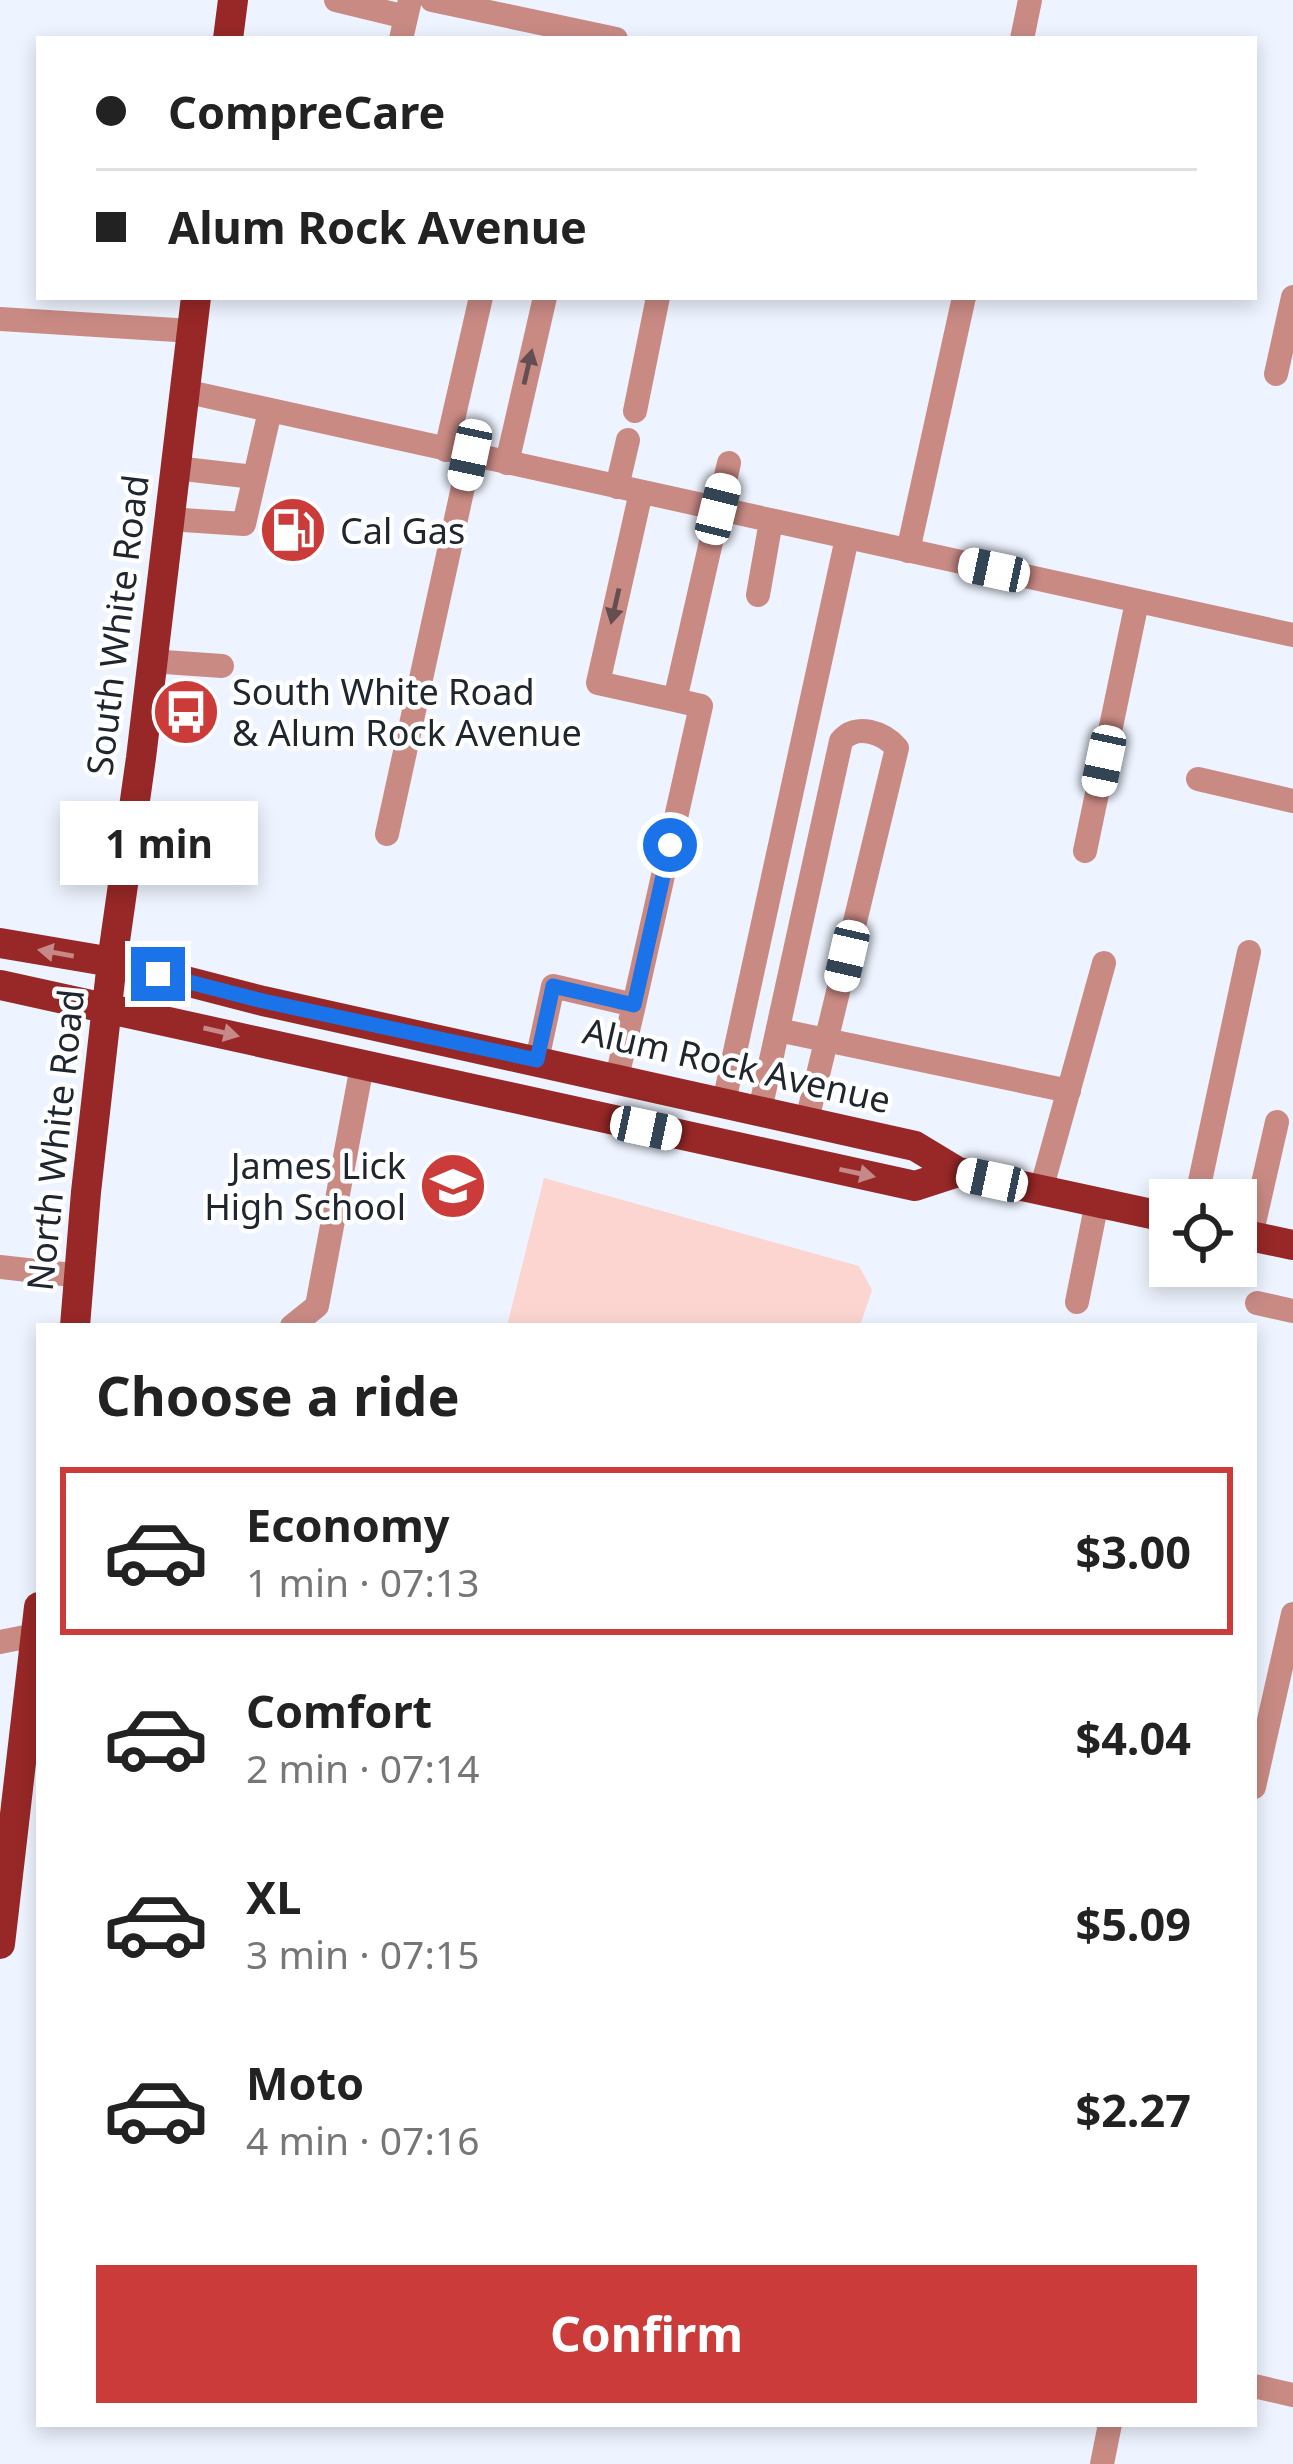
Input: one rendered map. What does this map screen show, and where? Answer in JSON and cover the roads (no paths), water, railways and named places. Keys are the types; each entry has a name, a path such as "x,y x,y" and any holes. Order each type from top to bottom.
{"main road":[{"path":"228,36 233,0"},
{"name":"South White Road","path":"112,962 196,300"},
{"name":"Alum Rock Avenue","path":"0,943 112,962 263,1001 807,1120 915,1146 958,1172 1149,1213"},
{"name":"North White Road","path":"75,1323 112,962"},
{"name":"Alum Rock Avenue","path":"0,985 915,1186 958,1172"},
{"path":"754,1150 776,1135 803,1129 807,1120"},
{"path":"1257,1237 1293,1245"},
{"path":"0,1944 36,1630"}],"street":[{"path":"336,0 405,19"},
{"path":"432,0 602,36"},
{"path":"1023,36 1030,0"},
{"path":"1276,374 1293,297"},
{"path":"387,834 458,452 481,300"},
{"path":"507,463 543,300"},
{"path":"635,411 657,300"},
{"path":"908,551 963,300"},
{"path":"0,319 192,332"},
{"path":"184,391 1293,635"},
{"path":"168,519 244,524 270,411"},
{"path":"617,1077 701,706 598,682 629,490 628,440"},
{"path":"675,700 729,463"},
{"path":"175,468 254,477"},
{"path":"758,596 771,521"},
{"path":"724,1102 847,538"},
{"path":"1085,850 1137,602"},
{"path":"150,661 222,666"},
{"path":"760,1110 842,741 859,730 887,736 897,748 807,1120"},
{"path":"1198,779 1293,801"},
{"path":"1200,1179 1249,952"},
{"path":"1041,1190 1104,963"},
{"path":"537,1060 553,986 634,1005"},
{"path":"778,1030 1070,1091"},
{"path":"296,1323 316,1306 362,1066"},
{"path":"1257,1186 1276,1122"},
{"path":"1077,1302 1097,1202"},
{"path":"0,1267 81,1276"},
{"path":"1257,1303 1293,1312"},
{"path":"1257,1773 1293,1614"},
{"path":"0,1642 36,1622"},
{"path":"1257,2387 1293,2395"},
{"path":"1102,2464 1109,2427"}],"place":[{"name":"Cal Gas","path":"293,530"},
{"name":"South White Road & Alum Rock Avenue","path":"186,712"},
{"name":"James Lick High School","path":"453,1186"}]}
